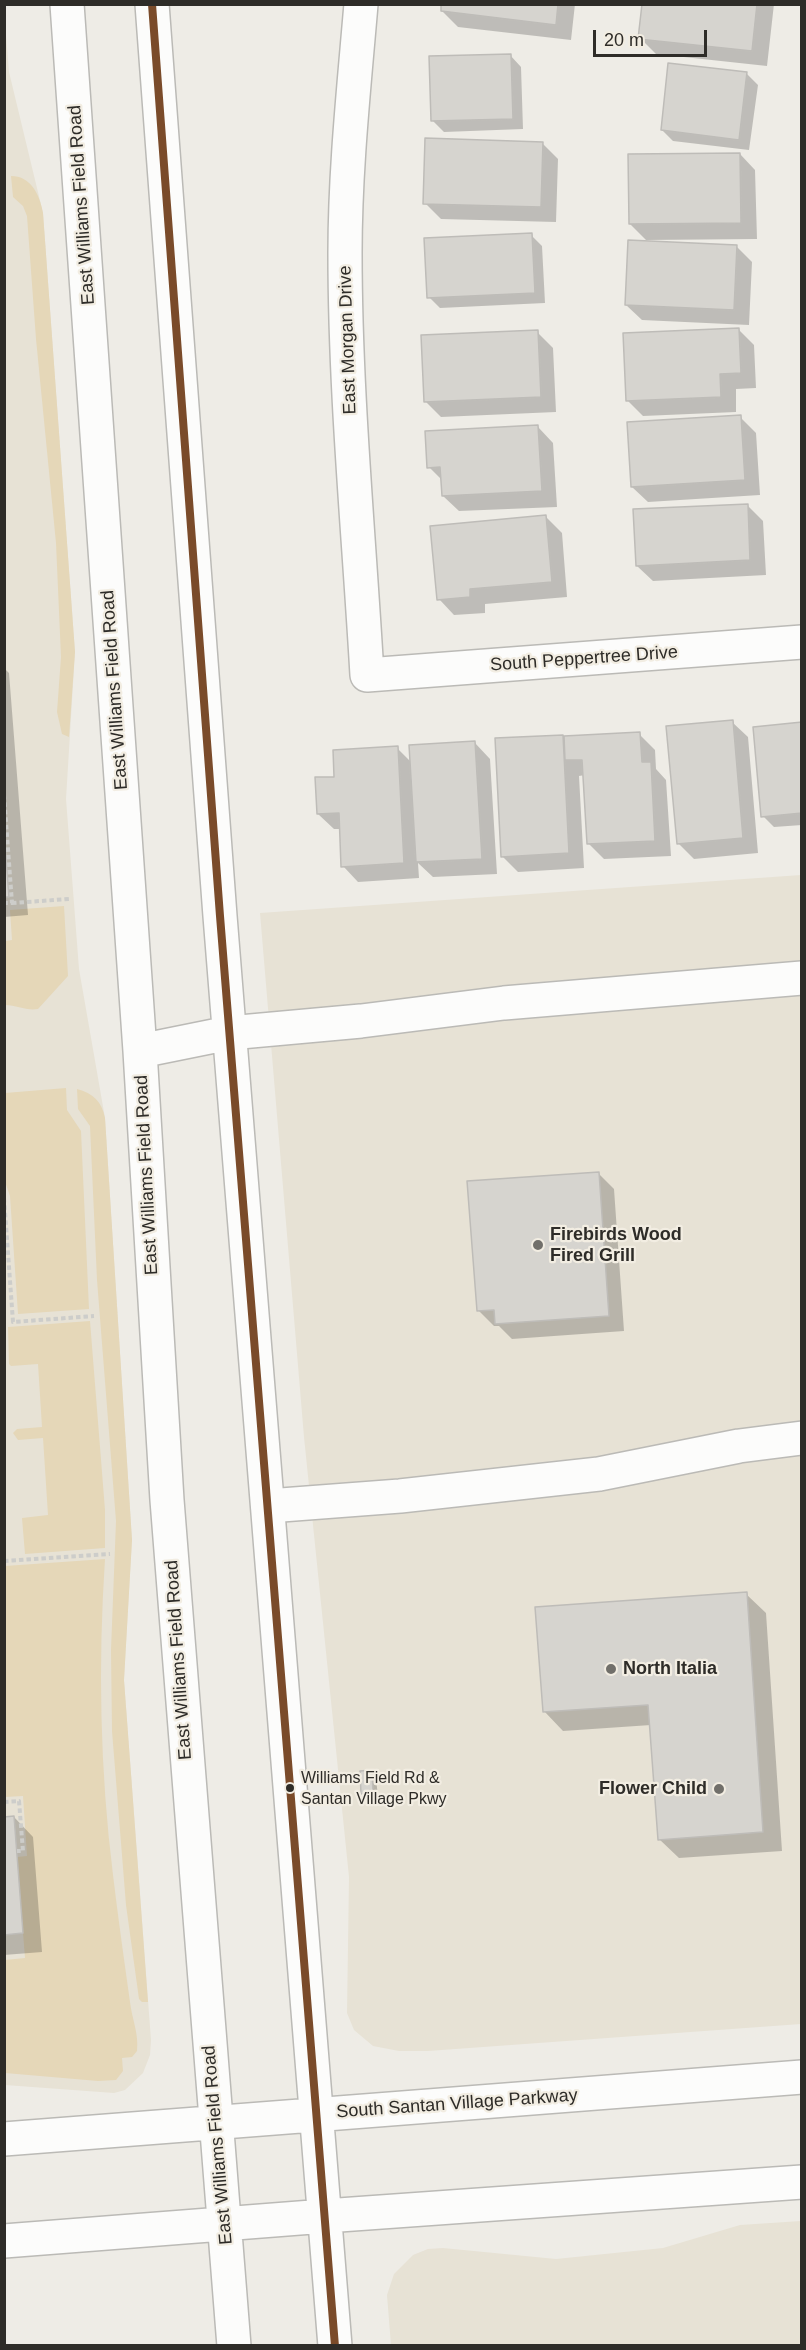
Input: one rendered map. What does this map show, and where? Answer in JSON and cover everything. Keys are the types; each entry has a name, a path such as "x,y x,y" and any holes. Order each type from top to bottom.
{"main road":[{"name":"East Williams Field Road","path":"67,4 140,1051 167,1500 234,2346"},
{"path":"152,4 229,1033 335,2346"},
{"name":"East Morgan Drive","path":"361,4 350,131 345,253 349,377 367,675"},
{"name":"South Peppertree Drive","path":"367,675 801,642"},
{"path":"140,1051 229,1033 361,1021 504,1003 801,978"},
{"path":"268,1506 400,1496 599,1474 739,1446 801,1438"},
{"name":"South Santan Village Parkway","path":"4,2139 801,2077"},
{"path":"4,2241 801,2182"}],"path":[{"path":"4,795 12,903"},
{"path":"4,903 69,899"},
{"path":"4,1198 13,1322 94,1316"},
{"path":"4,1561 110,1554"},
{"path":"4,1802 19,1801 22,1851 17,1851"}],"shaded area":[{"path":"4,11 9,72 43,213 75,652 66,799 79,969 105,1118 132,1540 124,1680 151,2040 150,2055 143,2073 125,2090 114,2093 5,2085"},
{"path":"11,176 24,179 29,183 37,193 43,213 75,652 69,737 62,734 57,712 61,657 56,543 36,339 27,216 23,206 13,197"},
{"path":"801,875 801,2024 428,2051 399,2051 373,2046 354,2030 347,2013 349,1877 304,1437 260,913"},
{"path":"64,906 68,976 38,1009 5,1005 5,941 12,940 10,910"},
{"path":"66,1088 67,1110 81,1131 89,1309 18,1314 10,1196 4,1179 5,1093"},
{"path":"77,1089 96,1099 102,1107 105,1118 132,1540 124,1680 148,2002 142,2002 139,1999 126,1905 112,1731 111,1650 116,1521 97,1280 90,1126 78,1109"},
{"path":"90,1321 105,1510 105,1548 25,1554 22,1518 48,1515 43,1438 18,1440 13,1433 17,1429 42,1427 38,1364 11,1366 9,1364 8,1327"},
{"path":"105,1559 101,1677 105,1796 115,1891 137,2051 132,2057 122,2058 123,2071 116,2080 98,2081 5,2073 5,1960 25,1958 17,1857 27,1856 23,1796 5,1797 5,1566"},
{"path":"801,2221 801,2345 391,2345 387,2295 394,2274 413,2255 428,2249 443,2248 556,2259 663,2248 740,2225"}],"building":[{"path":"441,4 558,4 556,25 441,11"},
{"path":"642,4 757,4 752,51 638,39"},
{"path":"511,54 513,119 431,121 429,56"},
{"path":"668,63 747,72 739,140 661,130"},
{"path":"425,138 543,142 541,207 423,204"},
{"path":"740,153 741,223 629,224 628,154"},
{"path":"532,233 535,293 427,298 424,238"},
{"path":"628,240 737,245 734,310 625,305"},
{"path":"739,328 741,373 720,374 721,397 626,401 623,333"},
{"path":"538,330 541,397 424,402 421,335"},
{"path":"741,415 745,480 631,487 627,422"},
{"path":"538,425 542,491 442,496 440,467 427,468 425,431"},
{"path":"748,504 750,560 636,566 633,509"},
{"path":"546,515 552,582 470,589 470,597 437,600 430,526"},
{"path":"733,720 743,838 677,844 666,726"},
{"path":"802,722 802,813 761,817 753,727"},
{"path":"640,732 642,762 651,762 655,841 587,844 582,760 565,760 564,736"},
{"path":"563,735 569,853 501,857 495,738"},
{"path":"475,741 482,859 416,862 409,745"},
{"path":"398,746 404,863 341,867 339,813 317,814 315,777 334,777 333,750"},
{"path":"4,834 9,897 4,897"},
{"name":"Firebirds Wood Fired Grill","path":"599,1172 609,1316 495,1324 494,1310 477,1311 467,1181"},
{"path":"747,1592 763,1832 658,1840 648,1705 543,1712 535,1607"},
{"path":"372,1770 373,1793 361,1794 360,1771"},
{"path":"14,1816 23,1933 4,1935 4,1817"}],"transit line":[{"path":"152,4 220,916 335,2346"}],"place":[{"name":"Firebirds Wood Fired Grill","path":"538,1245"},
{"name":"North Italia","path":"611,1669"},
{"name":"Williams Field Rd & Santan Village Pkwy","path":"290,1788"},
{"name":"Flower Child","path":"719,1789"}]}
